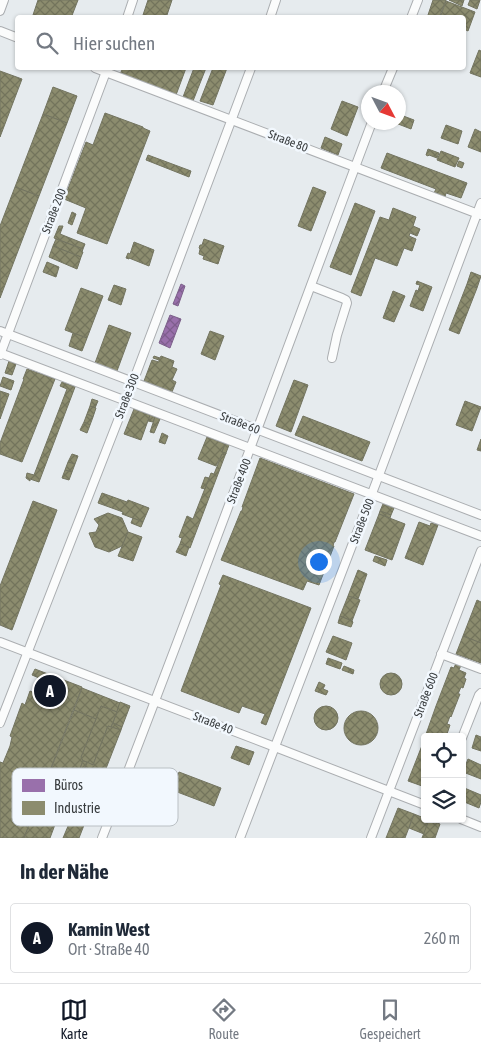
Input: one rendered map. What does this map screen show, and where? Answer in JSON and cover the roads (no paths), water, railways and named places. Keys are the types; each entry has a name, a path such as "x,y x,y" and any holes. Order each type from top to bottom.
{"street":[{"path":"0,11 4,0"},
{"path":"128,15 133,0"},
{"path":"271,15 276,0"},
{"path":"412,15 418,0"},
{"path":"0,31 15,37"},
{"name":"Straße 80","path":"107,70 232,120 479,214"},
{"name":"Straße 200","path":"0,353 4,333 107,70"},
{"name":"Straße 300","path":"0,723 133,382 250,70"},
{"path":"386,85 392,70"},
{"name":"Straße 400","path":"130,768 369,130"},
{"name":"Straße 500","path":"240,838 479,214 481,203"},
{"path":"311,286 342,298 347,303 332,358"},
{"name":"Straße 60","path":"4,333 481,515"},
{"path":"0,353 481,536"},
{"name":"Straße 600","path":"370,838 481,551"},
{"name":"Straße 40","path":"0,642 421,803"},
{"path":"441,654 481,669"},
{"path":"464,733 481,693"},
{"path":"466,821 481,827"},
{"name":"Straße 400","path":"102,838 107,826"}],"place":[{"name":"Kamin West","path":"50,691"}]}
